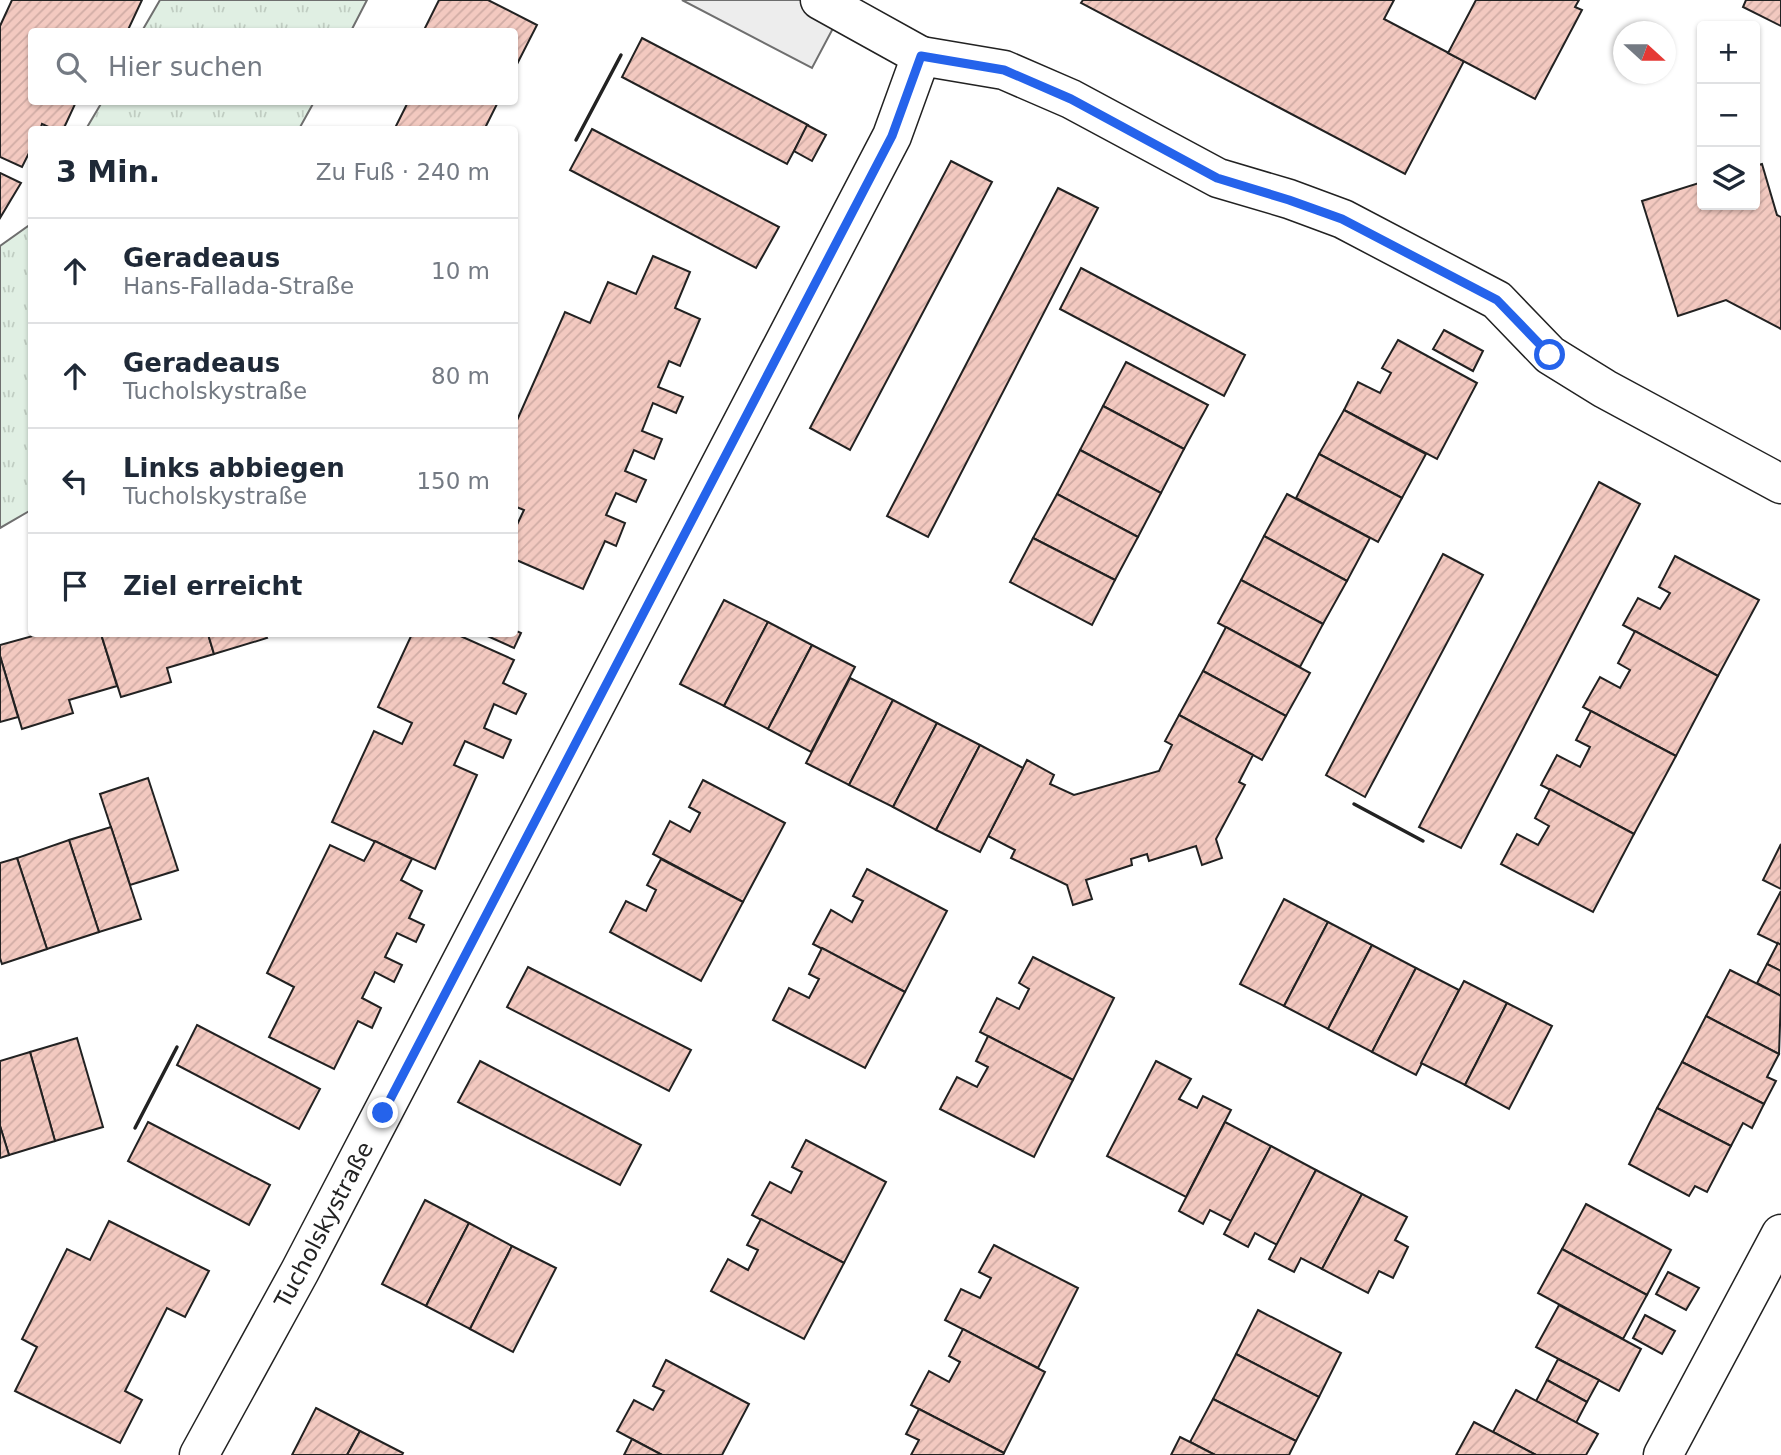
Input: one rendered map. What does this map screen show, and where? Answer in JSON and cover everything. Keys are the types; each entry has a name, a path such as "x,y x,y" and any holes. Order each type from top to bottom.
{"street":[{"path":"820,0 921,56 1004,70 1071,99 1217,178 1342,219 1497,300 1550,355 1605,389 1781,484"},
{"name":"Tucholskystraße","path":"198,1455 300,1271 892,136 921,56"},
{"path":"1663,1455 1781,1234"}],"green space":[{"path":"160,0 367,0 353,28 144,28"},
{"path":"100,105 312,105 301,126 88,126"},
{"path":"28,226 28,512 0,528 0,246"}],"shaded area":[{"path":"682,0 848,0 812,68"}],"building":[{"path":"12,0 142,0 129,28 28,28 28,105 75,105 65,126 28,126 28,155 22,167 0,157 0,26"},
{"path":"439,0 488,0 537,25 518,62 518,28 425,28"},
{"path":"1083,0 1394,0 1384,19 1464,61 1405,174 1081,3"},
{"path":"1476,0 1579,0 1575,7 1582,10 1535,99 1448,53"},
{"path":"1746,0 1781,0 1781,26 1743,7"},
{"path":"642,38 808,125 787,164 622,77"},
{"path":"406,105 496,105 486,126 396,126"},
{"path":"807,125 826,135 812,161 794,151"},
{"path":"592,129 779,227 756,268 570,170"},
{"path":"951,161 992,182 850,450 810,428"},
{"path":"1760,165 1777,215 1781,217 1781,329 1726,300 1678,316 1642,201 1697,184 1697,210 1760,210"},
{"path":"0,173 21,183 0,218"},
{"path":"1058,188 1098,208 928,537 887,516"},
{"path":"653,256 690,272 675,308 700,319 680,366 669,361 658,387 683,397 676,413 653,403 642,431 662,439 654,459 634,450 625,471 646,480 636,502 616,493 606,515 625,523 616,546 605,541 583,589 518,561 518,523 524,510 518,508 518,418 565,312 590,323 608,282 636,294"},
{"path":"1081,268 1245,355 1224,396 1060,309"},
{"path":"1444,330 1483,351 1473,371 1433,349"},
{"path":"1398,340 1477,383 1437,459 1344,410 1358,382 1380,393 1391,373 1382,368"},
{"path":"1126,362 1208,405 1184,449 1103,406"},
{"path":"1103,406 1184,449 1161,493 1080,450"},
{"path":"1344,410 1426,454 1402,498 1319,454"},
{"path":"1080,450 1161,493 1138,537 1057,494"},
{"path":"1319,454 1402,498 1378,542 1296,498"},
{"path":"1599,482 1640,504 1461,848 1419,827"},
{"path":"1057,494 1138,537 1115,580 1033,538"},
{"path":"1287,494 1370,538 1347,581 1264,536"},
{"path":"1264,536 1347,581 1323,624 1241,580"},
{"path":"1033,538 1115,580 1092,625 1010,582"},
{"path":"1443,554 1483,575 1365,797 1326,775"},
{"path":"1675,556 1759,600 1718,676 1623,625 1638,598 1660,609 1670,593 1659,587"},
{"path":"1241,580 1323,624 1300,667 1218,623"},
{"path":"724,600 768,622 724,706 680,684"},
{"path":"768,622 812,645 768,729 724,706"},
{"path":"1226,627 1310,673 1286,716 1203,671"},
{"path":"1635,631 1718,676 1676,756 1583,707 1600,677 1620,688 1630,670 1618,663"},
{"path":"518,632 521,633 514,648 490,637 518,637"},
{"path":"29,637 102,637 117,686 69,700 73,713 22,729 0,656 0,645"},
{"path":"102,637 209,637 214,654 167,668 171,682 121,697"},
{"path":"209,637 267,638 214,654"},
{"path":"411,637 463,637 514,660 503,683 526,694 516,714 494,704 484,728 511,740 503,758 465,741 454,765 477,775 435,869 332,822 374,731 402,744 412,723 378,707"},
{"path":"812,645 855,667 811,752 768,729"},
{"path":"0,656 18,717 0,722"},
{"path":"1203,671 1286,716 1262,760 1179,715"},
{"path":"850,678 893,700 849,785 806,763"},
{"path":"893,700 937,723 893,807 849,785"},
{"path":"1591,711 1676,756 1634,834 1541,785 1557,755 1580,767 1590,747 1576,740"},
{"path":"1179,715 1253,755 1239,782 1245,785 1216,839 1222,858 1202,865 1196,846 1149,861 1147,854 1131,859 1132,865 1086,880 1092,899 1073,905 1067,885 1011,858 1015,850 988,836 1027,760 1054,775 1050,784 1074,795 1159,771 1172,745 1165,741"},
{"path":"937,723 980,745 936,830 893,807"},
{"path":"980,745 1023,768 980,852 936,830"},
{"path":"148,778 178,870 130,885 100,794"},
{"path":"703,780 785,823 743,902 653,854 670,821 690,832 700,813 689,807"},
{"path":"1550,789 1634,834 1593,912 1501,864 1517,834 1538,845 1549,826 1535,818"},
{"path":"111,827 141,919 99,932 69,840"},
{"path":"69,840 99,932 47,949 17,858"},
{"path":"375,841 412,859 401,880 422,891 409,918 424,925 416,942 397,933 385,957 402,965 394,982 375,972 362,998 381,1008 372,1028 358,1021 334,1069 269,1037 294,987 267,973 330,845 364,861"},
{"path":"1781,844 1781,889 1763,880"},
{"path":"17,858 47,949 2,964 0,863"},
{"path":"661,859 743,902 701,981 610,932 626,901 646,911 656,890 647,885"},
{"path":"867,869 947,911 905,992 813,944 831,910 852,922 863,901 853,896"},
{"path":"1781,891 1781,945 1758,934"},
{"path":"1284,899 1328,922 1284,1006 1240,984"},
{"path":"1328,922 1372,945 1328,1029 1284,1006"},
{"path":"1778,943 1781,945 1781,971 1767,964"},
{"path":"1372,945 1416,968 1372,1052 1328,1029"},
{"path":"822,948 905,992 865,1068 773,1020 789,988 809,998 819,979 809,974"},
{"path":"1033,957 1114,998 1073,1080 980,1032 997,998 1019,1009 1029,989 1019,983"},
{"path":"1767,964 1781,971 1781,996 1757,983"},
{"path":"528,967 691,1050 669,1091 507,1007"},
{"path":"1416,968 1459,990 1416,1075 1372,1052"},
{"path":"1730,970 1781,996 1779,1054 1706,1016"},
{"path":"1464,981 1507,1003 1465,1085 1421,1063"},
{"path":"1507,1003 1552,1026 1509,1109 1465,1085"},
{"path":"1706,1016 1779,1054 1767,1077 1776,1081 1764,1104 1682,1062"},
{"path":"197,1025 320,1089 299,1129 177,1065"},
{"path":"988,1036 1073,1080 1034,1157 940,1109 957,1077 977,1087 988,1067 976,1061"},
{"path":"77,1038 103,1127 55,1141 30,1052"},
{"path":"30,1052 55,1141 9,1155 0,1126 0,1061"},
{"path":"480,1061 641,1145 620,1185 458,1102"},
{"path":"1156,1061 1191,1079 1179,1099 1197,1108 1203,1096 1231,1110 1186,1197 1107,1156"},
{"path":"1682,1062 1764,1104 1752,1128 1743,1123 1731,1146 1657,1108"},
{"path":"1657,1108 1731,1146 1707,1192 1695,1186 1689,1196 1629,1164"},
{"path":"148,1122 270,1185 249,1225 128,1161"},
{"path":"1225,1122 1271,1146 1231,1221 1210,1210 1203,1224 1179,1211"},
{"path":"0,1126 9,1155 0,1158"},
{"path":"806,1140 886,1182 844,1263 752,1215 770,1182 791,1193 802,1172 792,1167"},
{"path":"1271,1146 1316,1170 1277,1245 1255,1233 1248,1247 1224,1234"},
{"path":"1316,1170 1362,1194 1322,1269 1301,1258 1294,1272 1269,1259"},
{"path":"1362,1194 1407,1217 1395,1240 1408,1247 1393,1278 1379,1271 1368,1293 1322,1269"},
{"path":"425,1200 469,1223 426,1306 382,1284"},
{"path":"1586,1204 1671,1250 1647,1295 1562,1249"},
{"path":"761,1219 844,1263 804,1339 711,1291 728,1259 748,1270 758,1250 747,1245"},
{"path":"109,1221 209,1271 185,1317 167,1308 125,1391 142,1400 120,1443 15,1391 37,1347 22,1339 67,1249 90,1260"},
{"path":"469,1223 512,1246 470,1329 426,1306"},
{"path":"994,1245 1078,1288 1038,1368 945,1320 961,1289 980,1298 991,1278 979,1272"},
{"path":"512,1246 556,1268 513,1352 470,1329"},
{"path":"1562,1249 1647,1295 1623,1339 1538,1293"},
{"path":"1668,1272 1699,1288 1686,1310 1656,1294"},
{"path":"1559,1305 1641,1349 1619,1391 1536,1347"},
{"path":"1258,1310 1341,1353 1319,1397 1236,1354"},
{"path":"1645,1315 1675,1331 1662,1354 1633,1338"},
{"path":"963,1329 1045,1372 1004,1453 911,1405 929,1371 949,1382 960,1362 949,1356"},
{"path":"1236,1354 1319,1397 1296,1441 1213,1399"},
{"path":"1558,1359 1599,1380 1587,1402 1547,1380"},
{"path":"666,1360 749,1404 722,1455 662,1455 617,1431 634,1400 653,1410 664,1391 653,1386"},
{"path":"1547,1380 1587,1402 1576,1423 1536,1401"},
{"path":"1516,1390 1598,1434 1586,1455 1536,1455 1493,1432"},
{"path":"1213,1399 1296,1441 1289,1455 1215,1455 1190,1442"},
{"path":"316,1408 360,1431 347,1455 292,1455"},
{"path":"919,1409 1004,1453 1003,1455 911,1455 919,1440 906,1434"},
{"path":"1474,1422 1493,1432 1536,1455 1456,1455"},
{"path":"360,1431 403,1453 402,1455 347,1455"},
{"path":"1180,1437 1190,1442 1215,1455 1171,1455"},
{"path":"632,1439 662,1455 624,1455"}],"wall":[{"path":"576,140 621,55"},
{"path":"1354,804 1423,841"},
{"path":"135,1128 177,1047"}],"route":[{"path":"383,1113 892,136 921,56 1004,70 1071,99 1217,178 1342,219 1497,300 1550,355"}]}
